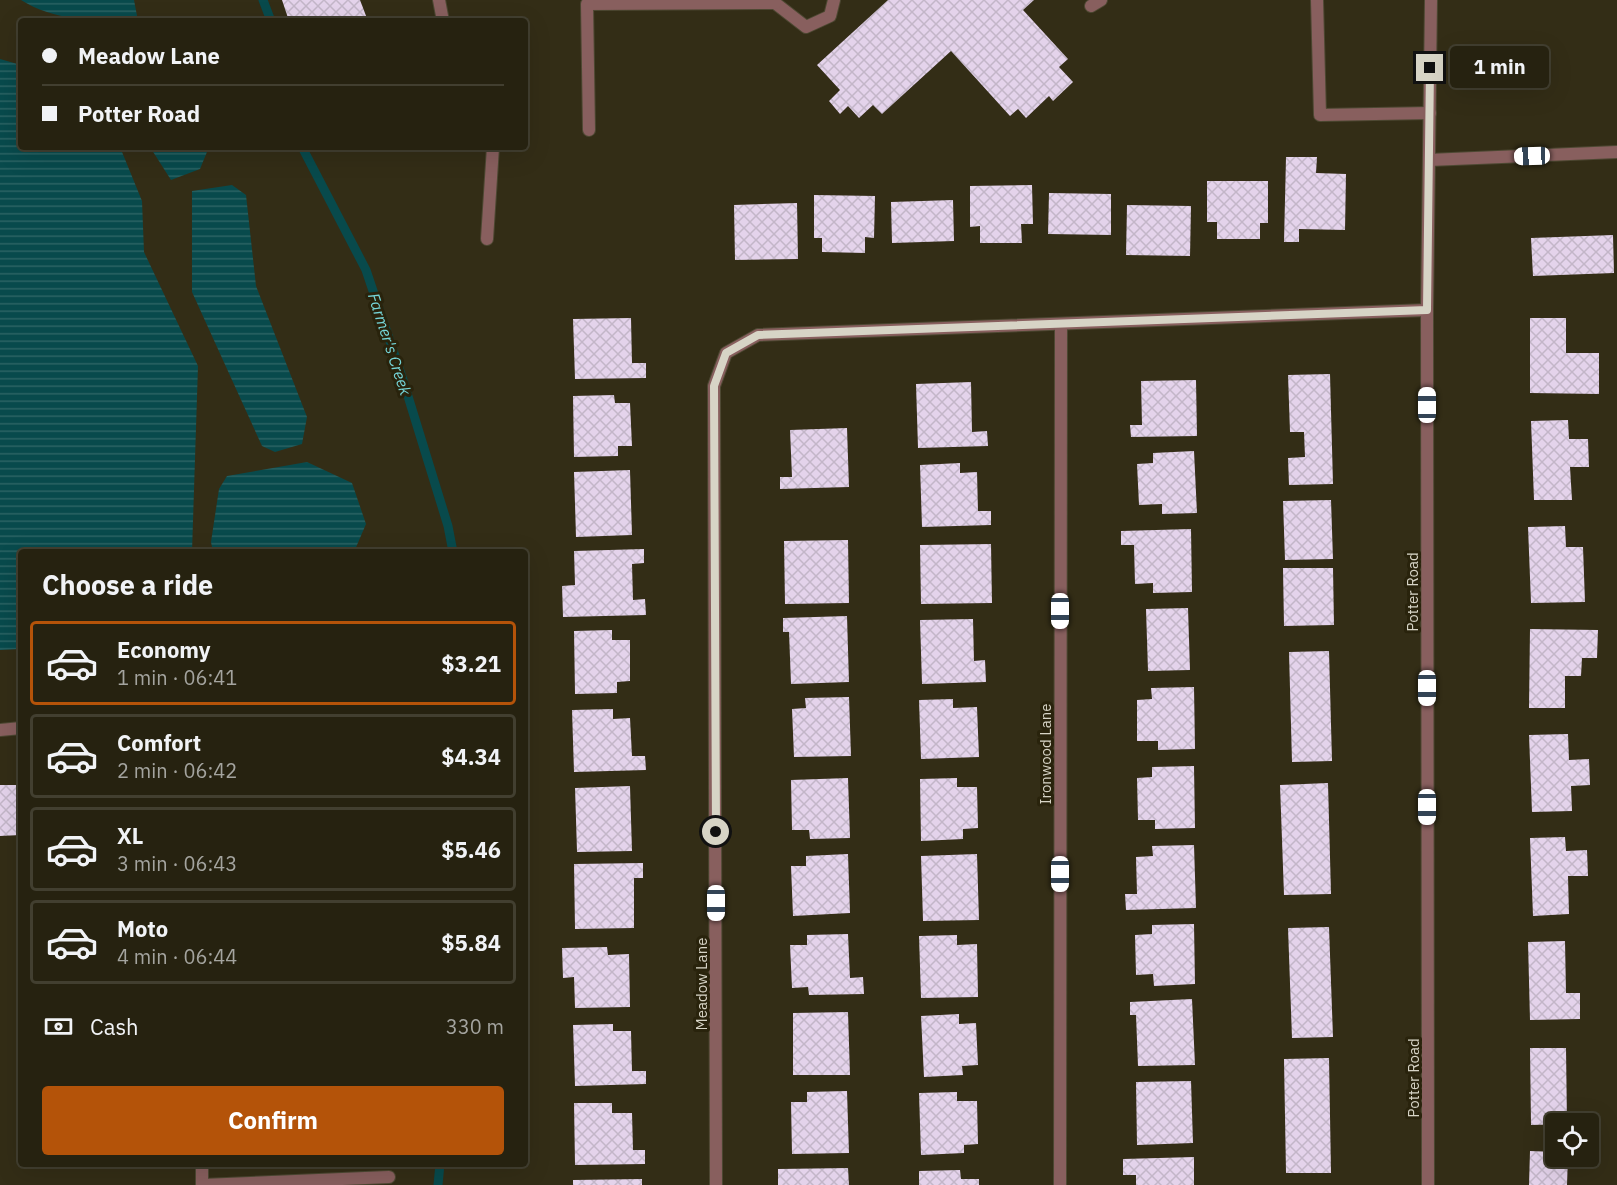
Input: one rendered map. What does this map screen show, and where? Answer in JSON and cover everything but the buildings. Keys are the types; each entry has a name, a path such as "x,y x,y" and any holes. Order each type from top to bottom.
{"street":[{"path":"439,0 442,18"},
{"path":"589,130 587,2 775,1 806,27 830,16 834,0"},
{"path":"1317,0 1320,115 1430,113"},
{"name":"Potter Road","path":"1428,1185 1427,310 1431,0"},
{"path":"487,239 493,150"},
{"path":"1429,160 1617,152"},
{"path":"1061,324 1427,310"},
{"name":"Meadow Lane","path":"716,1185 714,386 726,353 758,335 1061,324"},
{"name":"Ironwood Lane","path":"1060,1185 1061,324"},
{"path":"0,730 18,728"},
{"path":"202,1167 203,1185 389,1175"}],"water":[{"path":"21,0 134,0 137,18 73,18 34,7"},
{"path":"0,59 18,64 18,150 121,150 142,201 144,252 198,366 192,549 18,549 18,649 0,650"},
{"path":"152,150 208,150 200,169 171,180"},
{"path":"232,185 246,195 256,286 307,417 302,444 275,452 262,446 192,292 192,191"},
{"path":"307,462 352,483 366,524 355,549 212,549 211,542 219,489 227,476"}],"waterway":[{"name":"Farmer's Creek","path":"263,0 270,18"},
{"name":"Farmer's Creek","path":"304,150 366,270 403,380 448,526 452,549"},
{"name":"Farmer's Creek","path":"438,1185 440,1167"}],"route":[{"path":"716,832 714,386 726,353 758,335 1427,310 1430,68"}]}
